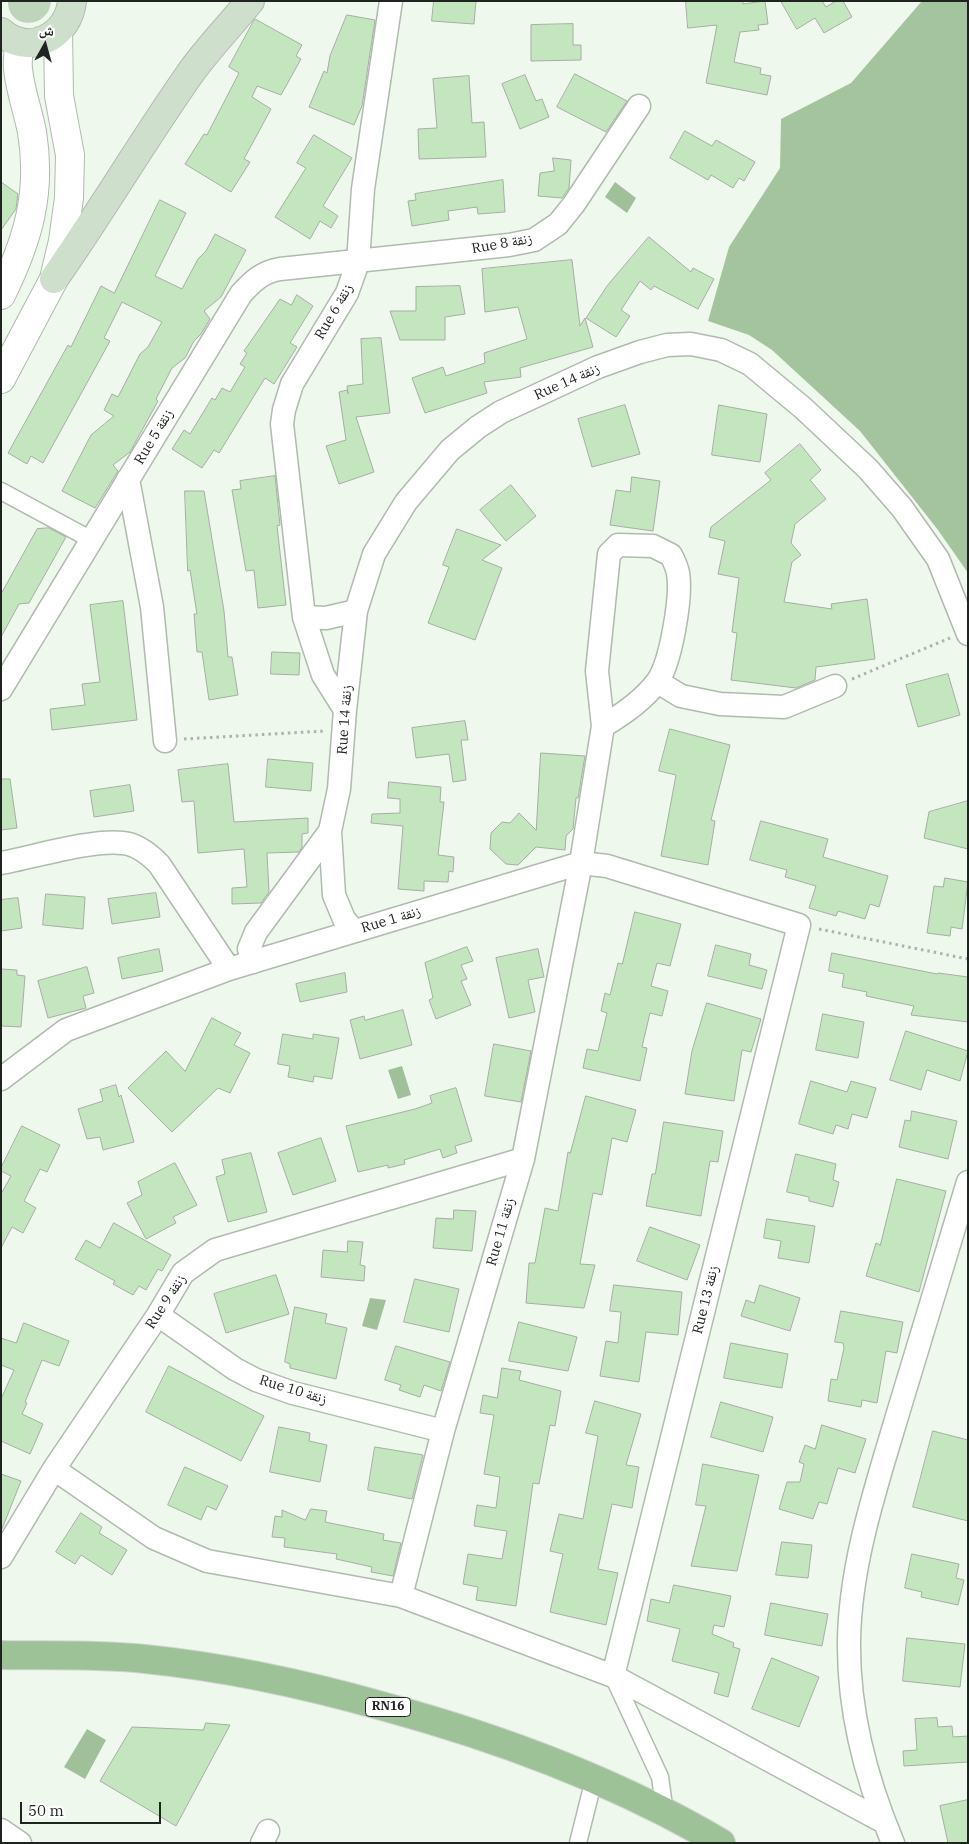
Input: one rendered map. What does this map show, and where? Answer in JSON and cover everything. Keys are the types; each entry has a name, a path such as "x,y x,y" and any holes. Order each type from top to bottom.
{"main road":[{"path":"54,279 94,222 130,163 190,74 250,1"},
{"path":"7,36 40,42 58,32 64,26 73,4"},
{"name":"RN16","path":"1,1655 31,1657 97,1655 146,1659 202,1666 312,1688 450,1724 564,1764 722,1843"},
{"name":"RN16","path":"1,1664 31,1657"}],"street":[{"name":"Rue 6 زنقة","path":"345,720 323,675 304,617 282,424 292,384 347,293 358,262 363,189 391,1"},
{"path":"1,379 54,279 69,198 70,155 59,96 58,32"},
{"path":"1,295 23,244 35,196 37,167 32,131 18,68 7,36"},
{"name":"Rue 8 زنقة","path":"358,262 509,245 534,240 546,234 558,224 574,204 640,106"},
{"name":"Rue 5 زنقة","path":"1,689 90,539 241,294 254,279 267,271 358,262"},
{"name":"Rue 14 زنقة","path":"354,931 344,920 334,895 330,831 339,789 356,611 374,554 406,502 450,450 478,426 501,412 598,367 640,352 667,345 691,344 721,350 750,364 803,408 868,469 902,508 938,559 967,633"},
{"path":"128,479 152,607 165,740"},
{"path":"1,491 90,539"},
{"name":"Rue 11 زنقة","path":"401,1596 443,1431 523,1159 581,863 603,726 597,671 599,634 610,554 618,545 643,544 665,551 671,555 678,573 680,592 670,652 658,682"},
{"path":"304,617 326,618 356,611"},
{"path":"603,726 622,714 658,682 681,696 720,704 784,706 835,686"},
{"name":"Rue 14 زنقة","path":"253,962 249,949 256,932 330,831"},
{"path":"1,863 100,843 125,843 147,853 159,864 229,969"},
{"name":"Rue 1 زنقة","path":"1,1079 66,1030 229,969 581,863 607,866 799,925"},
{"name":"Rue 13 زنقة","path":"613,1676 799,925"},
{"name":"Rue 9 زنقة","path":"1,1557 54,1469 158,1315 183,1273 215,1250 523,1159"},
{"path":"888,1833 861,1750 851,1688 849,1640 853,1597 859,1560 876,1488 968,1182"},
{"name":"Rue 10 زنقة","path":"158,1315 235,1369 256,1380 293,1393 443,1431"},
{"path":"54,1469 154,1538 207,1561 401,1596 613,1676 888,1833"},
{"path":"613,1676 660,1777 665,1813"},
{"path":"578,1843 594,1779"},
{"path":"1,1830 20,1843"}],"path":[{"path":"835,686 967,633"},
{"path":"165,740 345,720"},
{"path":"799,925 968,959"}],"shaded area":[{"path":"8,1 51,1 49,11 43,17 28,23 14,17 9,11"},
{"path":"922,1 968,1 968,573 938,530 860,431 772,350 749,335 708,321 729,247 780,168 781,119 851,83"},
{"path":"615,182 636,198 627,213 605,197"},
{"path":"402,1066 411,1095 398,1099 388,1070"},
{"path":"370,1298 386,1300 377,1330 362,1326"},
{"path":"87,1729 106,1740 85,1779 64,1767"}],"building":[{"path":"434,1 476,1 474,24 432,21"},
{"path":"686,1 743,1 743,4 765,1 768,24 758,25 759,30 740,32 734,62 761,68 760,74 771,76 767,95 706,83 717,25 688,28"},
{"path":"781,1 822,1 826,7 836,1 843,1 852,17 824,33 815,18 797,29"},
{"path":"347,15 375,20 362,106 354,125 309,107 324,71 327,73 330,56"},
{"path":"255,19 302,45 296,56 301,59 281,95 257,86 252,97 271,109 244,159 250,162 231,192 185,164 204,134 207,135 239,73 229,67"},
{"path":"573,24 573,45 581,45 581,60 531,61 531,25"},
{"path":"575,74 627,101 606,132 557,107"},
{"path":"525,75 536,101 542,99 549,117 520,129 502,84"},
{"path":"469,76 472,123 484,122 486,157 419,159 418,129 437,128 433,79"},
{"path":"685,131 712,146 716,140 755,162 744,181 739,178 733,188 711,175 708,180 670,158"},
{"path":"314,135 352,158 323,206 338,216 331,228 320,221 310,239 275,217 306,168 297,163"},
{"path":"553,158 571,160 569,188 562,198 538,196 540,173 554,171"},
{"path":"503,180 505,212 478,214 477,207 448,211 449,220 412,226 408,201 416,200 415,194"},
{"path":"1,182 18,194 16,209 1,230"},
{"path":"160,200 186,213 155,276 182,289 198,259 206,251 215,234 246,250 221,297 204,311 210,319 201,334 194,341 185,358 172,368 156,399 158,401 130,452 113,465 118,471 95,508 62,491 91,435 114,416 104,410 112,394 118,397 140,354 148,347 162,322 122,302 104,338 110,341 43,463 31,456 27,464 8,453 68,345 71,347 101,286 114,293"},
{"path":"649,237 691,272 693,268 714,279 698,309 654,286 651,290 640,281 621,310 630,316 616,337 586,318 607,286"},
{"path":"572,260 580,326 585,318 593,347 520,368 521,377 484,382 487,393 425,413 412,378 443,367 446,376 485,363 484,353 527,339 518,307 485,312 482,269"},
{"path":"460,286 465,314 445,317 445,340 400,340 390,311 416,311 416,287"},
{"path":"297,295 313,306 290,343 297,347 274,384 265,378 219,453 214,450 202,468 172,449 184,430 190,434 212,398 215,400 222,388 230,392 245,367 240,364 247,353 244,351 280,299 291,305"},
{"path":"381,338 390,413 356,417 374,472 339,484 326,446 346,440 339,392 347,390 348,394 347,386 363,384 361,339"},
{"path":"625,405 640,454 592,467 578,419"},
{"path":"719,405 767,414 760,462 712,455"},
{"path":"800,444 821,470 810,480 826,499 795,524 791,543 801,555 792,562 784,602 832,609 831,604 867,599 875,659 816,667 815,680 796,688 731,680 737,633 732,632 739,578 718,574 725,541 709,537 711,527 771,480 765,473"},
{"path":"275,476 280,525 277,526 286,605 258,608 254,570 246,571 232,490 241,489 240,481"},
{"path":"632,477 660,481 653,531 610,525 616,490 630,492"},
{"path":"511,485 536,516 506,541 480,510"},
{"path":"185,491 204,491 224,611 228,657 232,657 238,695 209,700 202,652 197,652 194,614 197,614 190,570 188,571"},
{"path":"49,528 66,537 29,603 19,604 1,637 1,594 37,529"},
{"path":"457,529 501,545 482,560 502,568 475,640 428,623 449,567 443,565"},
{"path":"123,601 137,720 52,730 50,709 85,705 82,684 100,682 90,605"},
{"path":"272,652 300,653 299,675 271,674"},
{"path":"948,674 960,715 918,727 906,685"},
{"path":"465,721 468,740 461,740 466,780 453,782 449,754 416,758 412,728"},
{"path":"670,729 730,745 711,820 715,821 708,865 661,856 676,775 659,771"},
{"path":"541,753 585,756 578,798 576,798 573,829 566,836 565,850 536,847 518,865 506,864 490,849 491,833 502,822 510,823 519,813 536,830"},
{"path":"268,759 313,763 311,791 266,787"},
{"path":"228,764 234,822 308,818 308,833 302,834 302,847 299,852 267,853 269,892 261,903 232,904 232,888 247,887 244,849 198,853 194,801 182,802 178,770"},
{"path":"1,779 10,779 17,828 1,830"},
{"path":"389,782 441,787 440,802 444,802 438,855 454,857 453,872 449,871 448,882 424,881 424,891 398,889 403,826 371,823 372,814 400,813 400,799 388,798"},
{"path":"130,785 134,811 94,817 90,791"},
{"path":"968,801 968,849 924,838 929,812"},
{"path":"761,821 828,839 823,857 888,876 879,907 870,904 865,919 838,911 836,916 809,908 816,886 785,877 787,870 750,860"},
{"path":"945,878 968,882 962,929 951,927 950,936 927,933 934,886 943,887"},
{"path":"156,893 160,917 112,924 108,899"},
{"path":"46,894 85,897 83,929 43,925"},
{"path":"18,898 22,928 1,931 1,900"},
{"path":"635,912 681,924 670,966 657,963 651,986 668,991 662,1016 650,1013 642,1047 647,1048 640,1081 583,1068 587,1049 598,1051 607,1013 601,1011 605,993 610,995 618,963 622,964"},
{"path":"716,945 751,954 749,965 767,970 762,989 708,976"},
{"path":"467,947 473,961 461,965 467,979 461,981 471,1005 436,1019 429,1000 433,998 425,963"},
{"path":"159,949 163,971 122,979 118,958"},
{"path":"538,949 544,977 528,980 535,1012 509,1018 496,958"},
{"path":"832,953 937,974 968,977 968,1022 911,1015 914,1006 866,996 867,992 842,987 844,974 829,971"},
{"path":"87,967 94,993 83,996 86,1008 48,1018 38,981"},
{"path":"1,969 17,970 17,975 25,976 21,1027 2,1026"},
{"path":"345,973 347,992 300,1002 296,984"},
{"path":"707,1003 761,1019 751,1052 742,1050 734,1101 685,1094 692,1051"},
{"path":"403,1010 412,1045 360,1059 350,1020 364,1016 365,1020"},
{"path":"823,1014 864,1022 858,1058 816,1050"},
{"path":"212,1018 241,1033 234,1045 250,1053 230,1093 218,1088 172,1132 128,1088 166,1051 185,1071"},
{"path":"906,1031 968,1051 960,1081 927,1070 921,1090 890,1080"},
{"path":"283,1034 313,1039 313,1034 339,1038 332,1079 314,1076 313,1082 288,1077 290,1066 278,1064"},
{"path":"494,1044 531,1051 521,1102 485,1096"},
{"path":"811,1081 847,1092 851,1081 876,1088 867,1118 852,1114 848,1129 836,1125 833,1134 799,1124"},
{"path":"116,1085 119,1097 121,1095 134,1142 103,1150 100,1137 87,1139 78,1109 103,1101 100,1090"},
{"path":"456,1088 472,1141 455,1146 457,1153 443,1158 440,1149 404,1160 405,1164 388,1168 388,1165 358,1172 346,1126 415,1109 432,1103 430,1096"},
{"path":"586,1096 636,1110 627,1142 612,1138 602,1195 593,1193 580,1264 595,1265 584,1308 526,1303 529,1263 535,1263 545,1208 558,1211 568,1152 570,1153"},
{"path":"912,1111 957,1121 948,1159 899,1147 905,1120 910,1121"},
{"path":"664,1122 723,1131 718,1162 710,1161 701,1216 646,1206 652,1174 655,1174"},
{"path":"22,1126 60,1145 47,1172 40,1169 24,1201 36,1208 23,1233 12,1227 1,1248 1,1194 11,1176 1,1171 1,1168"},
{"path":"321,1138 336,1181 293,1195 278,1153"},
{"path":"251,1153 267,1212 228,1222 216,1177 225,1174 222,1160"},
{"path":"796,1154 836,1164 833,1180 839,1182 833,1207 809,1201 809,1197 787,1192"},
{"path":"175,1163 197,1205 173,1217 176,1223 146,1239 127,1203 142,1195 138,1182"},
{"path":"897,1179 946,1191 919,1292 866,1276 876,1243 880,1245"},
{"path":"454,1210 476,1211 472,1251 433,1248 436,1218 453,1219"},
{"path":"767,1219 815,1226 809,1263 778,1258 781,1241 764,1238"},
{"path":"114,1223 171,1255 162,1271 158,1269 146,1290 139,1286 133,1295 113,1284 115,1281 75,1259 86,1240 100,1248"},
{"path":"650,1227 700,1245 687,1280 637,1261"},
{"path":"348,1241 363,1242 360,1265 365,1266 364,1281 321,1277 323,1250 347,1252"},
{"path":"276,1275 289,1314 226,1333 214,1294"},
{"path":"415,1279 459,1289 449,1332 404,1322"},
{"path":"614,1285 682,1292 678,1335 646,1332 639,1382 600,1376 606,1341 618,1343 621,1312 610,1311"},
{"path":"760,1285 800,1298 790,1331 741,1316 746,1300 754,1303"},
{"path":"295,1307 327,1314 325,1323 347,1328 336,1379 290,1368 290,1364 285,1362"},
{"path":"841,1311 903,1322 897,1353 886,1351 877,1403 862,1400 861,1407 828,1401 831,1379 837,1380 844,1348 843,1343 835,1342"},
{"path":"519,1322 577,1337 568,1371 509,1361"},
{"path":"24,1323 69,1341 59,1366 42,1360 25,1402 27,1403 22,1414 43,1424 30,1454 1,1441 1,1399 14,1370 1,1365 1,1338 16,1343"},
{"path":"731,1343 788,1354 782,1388 724,1378"},
{"path":"396,1346 450,1362 441,1391 424,1385 420,1397 399,1390 401,1385 385,1380"},
{"path":"169,1366 264,1416 241,1461 146,1412"},
{"path":"502,1368 521,1371 519,1380 561,1391 555,1426 550,1425 539,1484 533,1483 516,1606 476,1600 478,1587 463,1584 468,1554 502,1559 507,1531 474,1526 477,1505 496,1508 500,1477 484,1474 494,1415 480,1413 483,1395 497,1398"},
{"path":"595,1401 641,1414 626,1465 639,1467 632,1508 612,1504 598,1569 618,1573 606,1625 550,1612 563,1554 550,1551 559,1514 583,1519 598,1436 586,1433"},
{"path":"721,1402 773,1417 763,1452 711,1437"},
{"path":"822,1425 866,1439 855,1473 838,1468 827,1504 819,1502 813,1519 779,1509 787,1482 800,1482 804,1464 799,1462 805,1445 815,1449"},
{"path":"279,1427 310,1433 309,1441 327,1445 320,1482 270,1472"},
{"path":"933,1431 968,1440 968,1521 913,1507"},
{"path":"375,1447 423,1455 412,1499 368,1490"},
{"path":"703,1464 759,1475 737,1571 691,1566 706,1506 696,1505"},
{"path":"185,1467 228,1486 216,1510 207,1506 201,1520 168,1505"},
{"path":"1,1474 21,1481 2,1529 1,1529"},
{"path":"311,1509 327,1511 325,1522 384,1534 383,1540 401,1543 393,1576 371,1572 372,1567 336,1559 337,1554 284,1547 285,1538 272,1537 275,1516 282,1517 282,1510 305,1520"},
{"path":"81,1513 102,1527 99,1533 127,1550 112,1575 81,1555 75,1564 56,1552"},
{"path":"782,1542 812,1545 808,1578 776,1575"},
{"path":"912,1554 959,1564 956,1578 964,1580 958,1605 921,1597 922,1592 905,1588"},
{"path":"674,1585 731,1596 724,1627 714,1625 712,1634 734,1643 733,1647 740,1649 728,1697 714,1693 719,1673 672,1661 680,1629 647,1621 651,1599 669,1603"},
{"path":"771,1603 828,1614 822,1646 765,1635"},
{"path":"907,1638 965,1644 960,1687 903,1681"},
{"path":"772,1658 819,1677 799,1727 752,1709"},
{"path":"937,1718 938,1727 952,1726 953,1737 968,1736 968,1762 904,1766 903,1751 917,1750 915,1719"},
{"path":"206,1723 230,1725 176,1826 100,1781 132,1727 203,1730"},
{"path":"968,1800 968,1843 948,1843 940,1806"}]}
